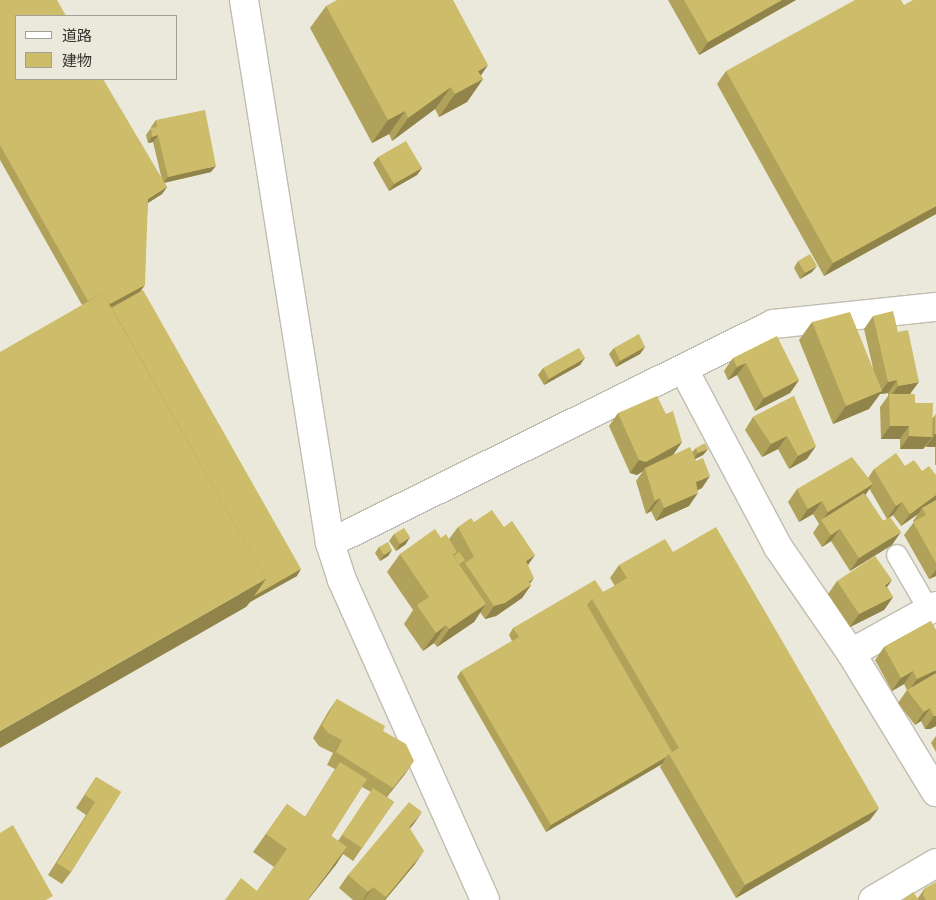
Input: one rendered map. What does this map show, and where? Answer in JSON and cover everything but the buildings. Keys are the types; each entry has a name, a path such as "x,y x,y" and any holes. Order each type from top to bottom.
{"street":[{"path":"244,0 330,543 342,580 485,900"},
{"path":"330,543 684,370 773,324 936,307"},
{"path":"684,370 778,547 851,653 936,792"},
{"path":"851,653 933,608"},
{"path":"873,900 936,863"}],"lane":[{"path":"897,555 933,608"}]}
